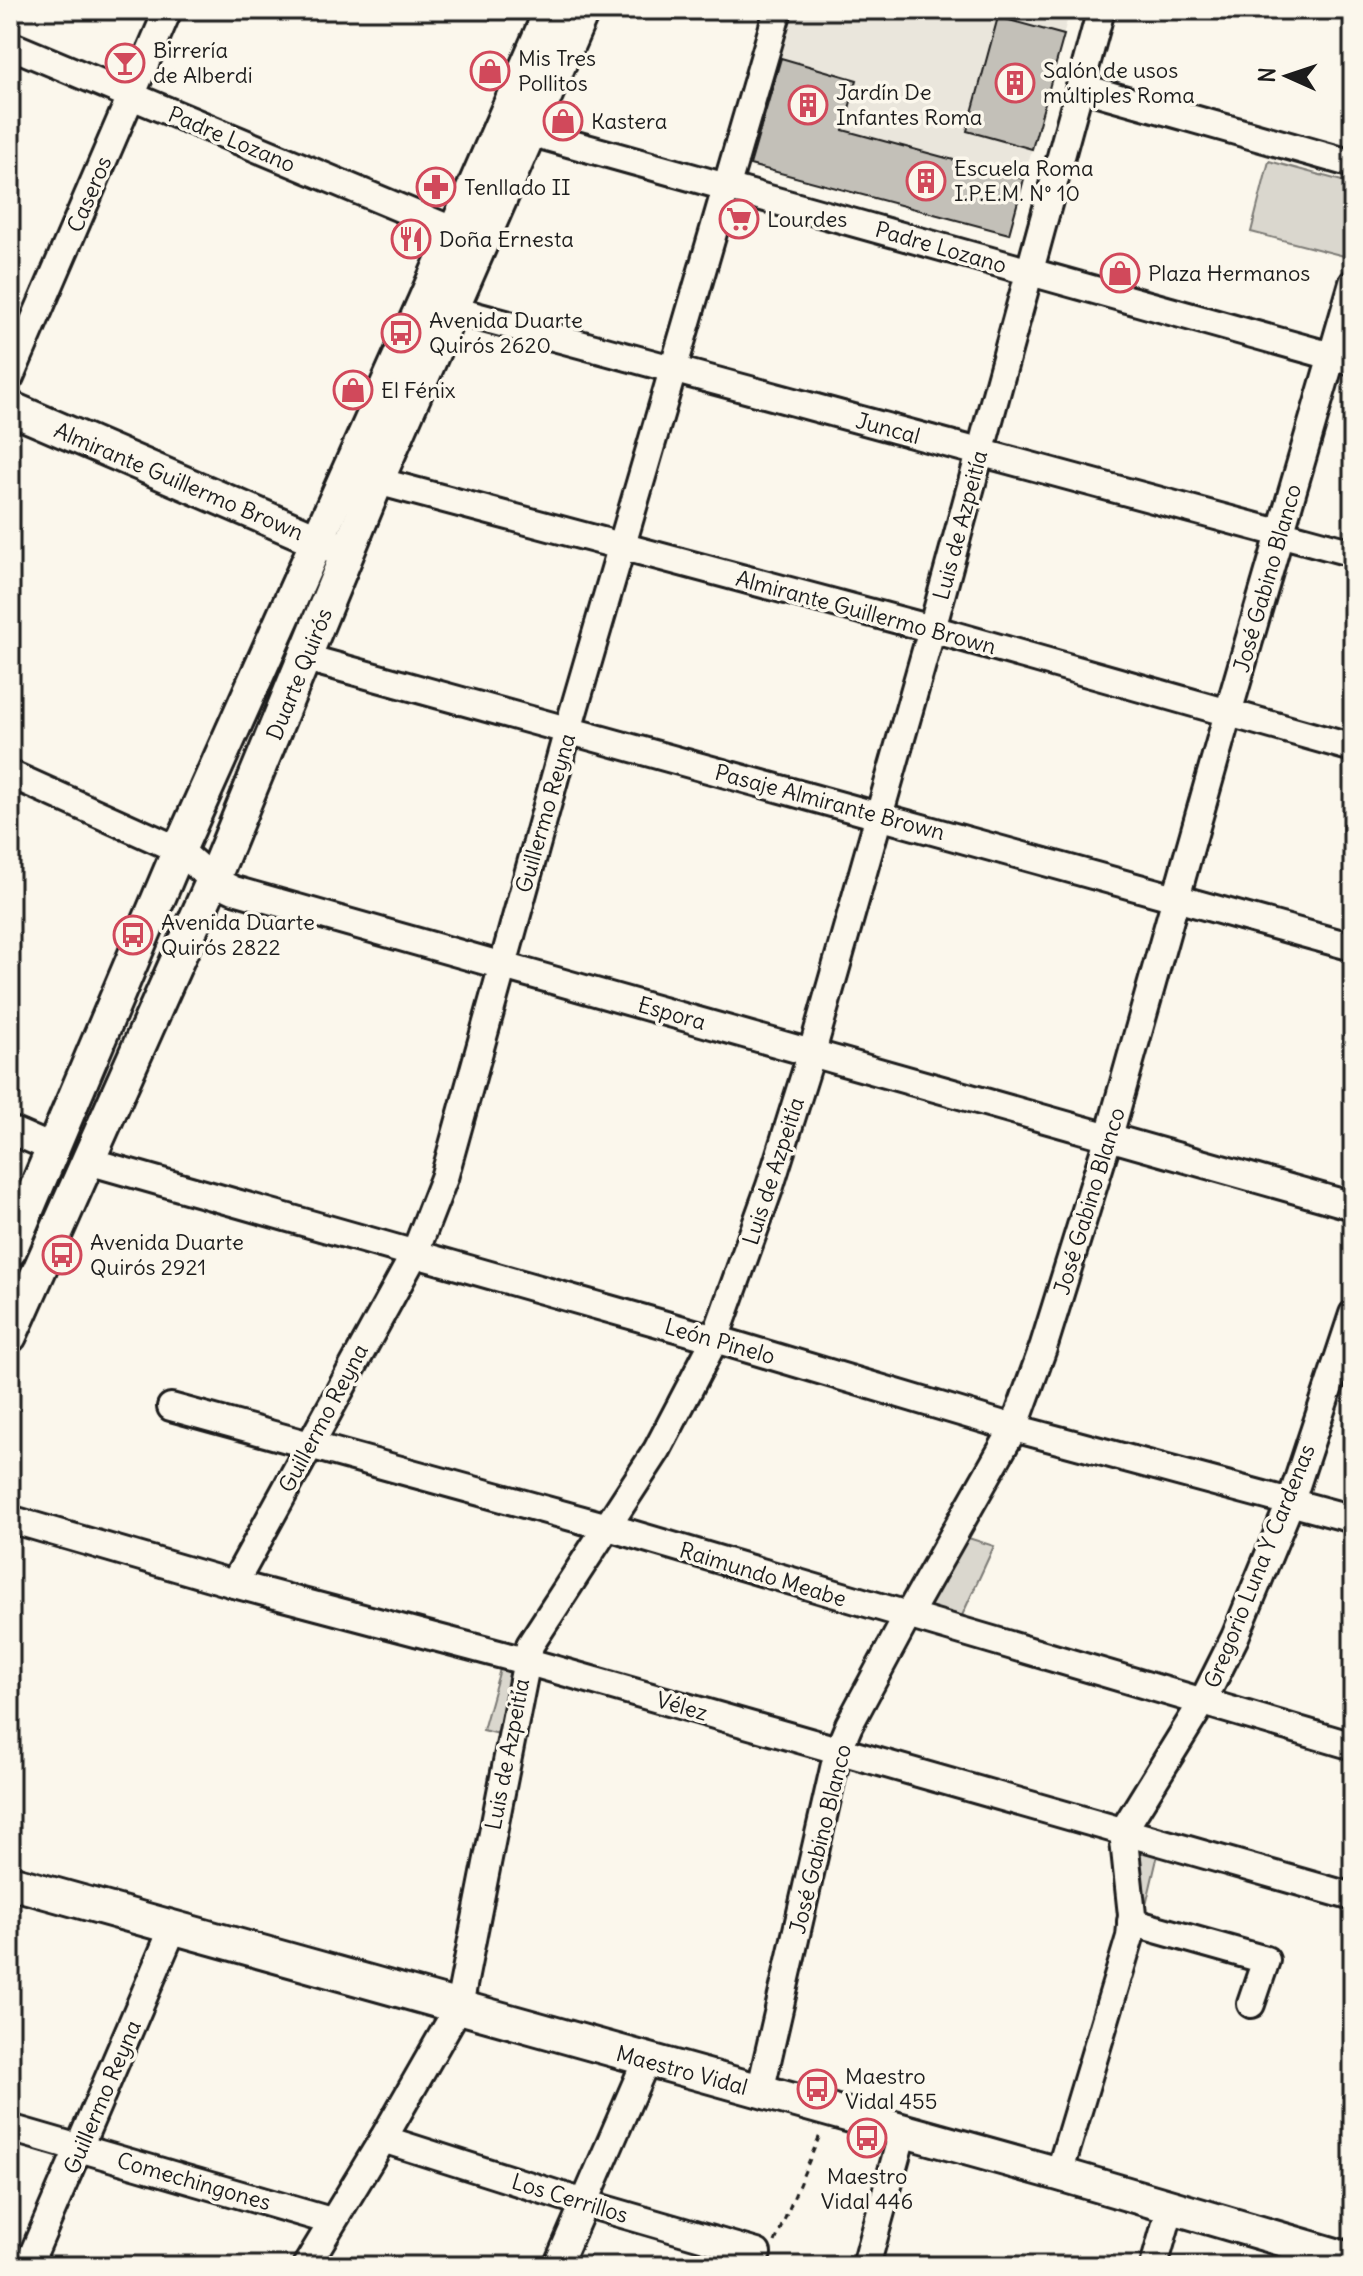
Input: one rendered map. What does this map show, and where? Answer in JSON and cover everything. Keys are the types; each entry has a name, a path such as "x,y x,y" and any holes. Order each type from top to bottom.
{"main road":[{"name":"Duarte Quirós","path":"10,1336 213,880 306,658 377,481 438,306 455,231 551,10"},
{"name":"Duarte Quirós","path":"10,1250 179,850 318,541 529,132 583,10"},
{"name":"Almirante Guillermo Brown","path":"10,408 348,554"},
{"name":"Maestro Vidal","path":"10,1882 1059,2174 1353,2260"}],"street":[{"name":"Caseros","path":"10,377 168,10"},
{"name":"Guillermo Reyna","path":"234,1584 414,1255 458,1135 568,730 778,10"},
{"name":"Luis de Azpeitía","path":"306,2266 459,2006 525,1661 534,1637 657,1450 715,1339 770,1186 812,1052 932,629 1101,10"},
{"name":"Padre Lozano","path":"10,45 455,231"},
{"path":"1080,87 1353,164"},
{"name":"Padre Lozano","path":"529,132 1343,359"},
{"name":"José Gabino Blanco","path":"760,2092 838,1751 907,1617 1014,1428 1058,1305 1281,532 1343,359 1353,283"},
{"name":"Juncal","path":"438,306 1353,553"},
{"name":"Almirante Guillermo Brown","path":"377,481 932,629 1353,748"},
{"name":"Pasaje Almirante Brown","path":"306,658 1353,947"},
{"name":"Espora","path":"10,774 179,850 213,880 234,890 1353,1206"},
{"path":"10,1130 54,1149"},
{"name":"León Pinelo","path":"88,1161 715,1339 1014,1428 1353,1519"},
{"name":"Gregorio Luna Y Cardenas","path":"1123,1831 1202,1703 1235,1637 1291,1501 1353,1314"},
{"name":"Raimundo Meabe","path":"171,1407 608,1527 1353,1746"},
{"name":"Vélez","path":"10,1519 234,1584 525,1661 1353,1897"},
{"path":"1059,2174 1126,1954 1131,1922 1123,1831"},
{"path":"1131,1922 1266,1960 1251,2004"},
{"name":"Guillermo Reyna","path":"28,2266 173,1928"},
{"path":"557,2266 646,2061"},
{"name":"Comechingones","path":"10,2128 331,2221"},
{"path":"866,2266 903,2131"},
{"name":"Los Cerrillos","path":"383,2139 584,2203 757,2253"},
{"path":"1154,2266 1171,2206"}],"path":[{"path":"757,2253 761,2242 774,2247 830,2111"}],"shaded area":[{"path":"792,10 1070,10 1009,234 750,165"},
{"path":"1269,161 1353,184 1353,235 1348,257 1251,232"},
{"path":"962,1536 994,1546 960,1620 926,1609"},
{"path":"500,1669 519,1676 507,1736 483,1730"},
{"path":"1131,1841 1159,1850 1143,1918"}],"building":[{"name":"Salón de usos múltiples Roma","path":"998,17 1064,35 1032,149 967,131"},
{"path":"781,58 857,80 843,130 1024,179 1009,234 750,165"}],"place":[{"name":"Birrería de Alberdi","path":"125,63"},
{"name":"Mis Tres Pollitos","path":"490,71"},
{"name":"Salón de usos múltiples Roma","path":"1015,83"},
{"name":"Jardín De Infantes Roma","path":"808,105"},
{"name":"Kastera","path":"563,121"},
{"name":"Escuela Roma I.P.E.M. N° 10","path":"926,181"},
{"name":"Tenllado II","path":"436,187"},
{"name":"Lourdes","path":"739,219"},
{"name":"Doña Ernesta","path":"411,239"},
{"name":"Plaza Hermanos","path":"1120,273"},
{"name":"Avenida Duarte Quirós 2620","path":"401,333"},
{"name":"El Fénix","path":"353,390"},
{"name":"Avenida Duarte Quirós 2822","path":"133,935"},
{"name":"Avenida Duarte Quirós 2921","path":"62,1255"},
{"name":"Maestro Vidal 455","path":"817,2089"},
{"name":"Maestro Vidal 446","path":"867,2138"}]}
